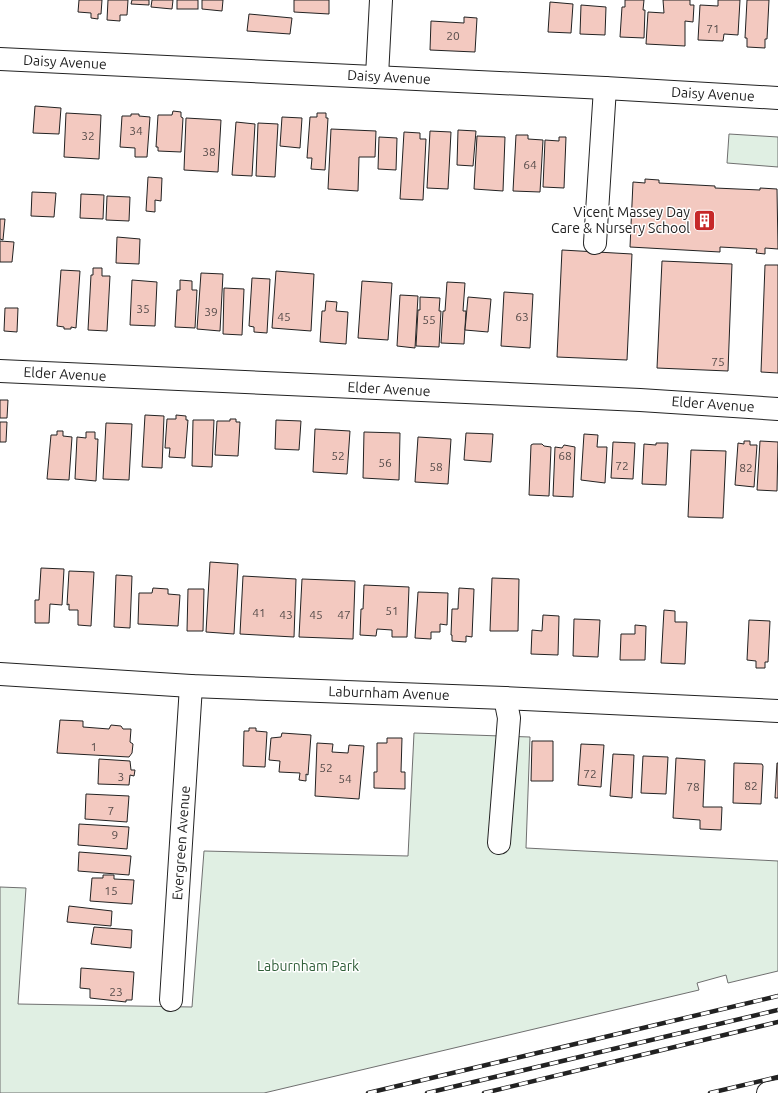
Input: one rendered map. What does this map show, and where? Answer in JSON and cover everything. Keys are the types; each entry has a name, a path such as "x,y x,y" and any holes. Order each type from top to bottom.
{"street":[{"path":"377,76 381,0"},
{"name":"Daisy Avenue","path":"0,59 377,76 778,98"},
{"path":"595,243 605,88"},
{"name":"Elder Avenue","path":"0,371 640,400 778,409"},
{"name":"Laburnham Avenue","path":"0,674 191,686 505,698 778,711"},
{"name":"Evergreen Avenue","path":"171,1000 191,686"},
{"path":"498,843 509,718 505,698"},
{"path":"768,1093 778,1091"}],"green space":[{"path":"729,134 778,137 778,167 727,163"},
{"name":"Laburnham Park","path":"414,733 530,737 526,848 778,861 778,971 728,983 726,975 697,983 699,990 264,1093 0,1093 0,887 26,888 18,1004 192,1007 204,851 408,856"}],"building":[{"path":"79,0 102,0 101,14 98,14 98,19 91,18 91,13 78,12"},
{"path":"108,0 128,0 127,15 120,15 120,21 107,20"},
{"path":"132,0 149,0 149,5 131,4"},
{"path":"152,0 173,0 172,9 151,7"},
{"path":"177,0 198,0 198,9 177,9"},
{"path":"202,0 223,0 222,11 202,9"},
{"path":"294,0 329,0 329,14 294,12"},
{"path":"625,0 644,0 644,38 620,37 622,7 625,7"},
{"path":"663,0 690,0 690,5 694,5 693,22 685,21 685,46 646,44 648,12 664,13"},
{"path":"718,0 740,0 738,35 724,34 723,41 698,40 700,5 718,6"},
{"path":"747,0 769,0 767,39 765,39 765,48 747,47 747,38 745,38"},
{"path":"550,2 573,4 571,33 548,32"},
{"path":"581,5 606,7 605,35 580,34"},
{"path":"249,14 292,18 290,34 247,31"},
{"path":"464,17 477,18 475,52 430,50 431,21 464,23"},
{"path":"35,106 61,108 59,134 33,133"},
{"path":"173,111 181,112 181,117 183,118 181,152 158,151 158,147 156,147 158,115 172,115"},
{"path":"66,113 101,115 99,159 64,157"},
{"path":"317,113 326,113 326,118 328,118 325,170 311,169 312,158 307,158 310,117 317,117"},
{"path":"131,114 139,114 139,116 150,117 147,157 135,157 135,148 120,147 122,116 131,116"},
{"path":"282,117 302,118 300,148 280,146"},
{"path":"186,118 221,120 218,172 184,170"},
{"path":"236,122 255,124 252,176 232,175"},
{"path":"258,123 278,124 275,177 256,176"},
{"path":"331,129 376,131 375,157 359,157 358,191 328,189"},
{"path":"458,130 476,131 473,166 457,165"},
{"path":"430,131 451,132 448,189 427,188"},
{"path":"404,132 420,133 420,139 426,139 423,200 400,199"},
{"path":"516,135 528,135 528,139 543,140 540,192 513,191"},
{"path":"477,136 505,137 503,191 474,189"},
{"path":"379,137 397,138 396,170 378,169"},
{"path":"559,137 566,137 564,188 543,187 545,140 559,141"},
{"path":"148,177 162,178 161,201 155,200 155,212 146,211"},
{"name":"Vicent Massey Day Care & Nursery School","path":"645,179 659,180 659,183 715,186 715,188 760,190 760,188 777,189 778,249 765,248 765,254 756,253 757,249 720,247 720,252 630,247 633,182 645,183"},
{"path":"32,192 56,193 54,217 31,216"},
{"path":"81,194 104,195 103,219 80,218"},
{"path":"107,196 130,197 129,221 106,220"},
{"path":"0,219 5,219 3,240 0,239"},
{"path":"117,237 140,239 139,264 116,263"},
{"path":"0,241 14,242 12,262 0,262"},
{"path":"562,250 632,254 627,360 557,357"},
{"path":"662,261 732,264 728,371 657,368"},
{"path":"765,265 778,265 778,373 761,372"},
{"path":"93,268 102,268 102,276 110,276 107,331 88,330 91,275 93,275"},
{"path":"61,270 80,271 76,328 71,327 71,329 64,329 64,327 57,326"},
{"path":"276,271 314,274 311,331 272,328"},
{"path":"201,273 223,274 220,331 197,329"},
{"path":"252,278 270,279 267,333 254,332 254,327 249,326"},
{"path":"132,280 157,282 155,326 130,325"},
{"path":"180,280 192,281 192,290 197,290 195,328 175,327 177,290 180,290"},
{"path":"362,281 392,283 388,340 358,338"},
{"path":"447,282 465,283 463,311 466,311 464,344 441,343"},
{"path":"224,288 244,289 242,335 223,334"},
{"path":"504,292 533,294 530,348 501,346"},
{"path":"400,295 418,296 415,348 397,346"},
{"path":"420,297 440,298 439,311 441,311 439,347 416,346"},
{"path":"468,297 491,299 488,332 465,330"},
{"path":"326,301 337,302 336,311 348,312 346,344 320,342 322,311 325,311"},
{"path":"5,308 18,308 17,332 4,331"},
{"path":"0,400 8,400 7,418 0,418"},
{"path":"145,415 164,416 162,468 142,467"},
{"path":"176,415 186,416 186,420 188,420 185,458 169,457 170,448 165,448 167,419 176,419"},
{"path":"230,419 236,419 236,422 240,422 238,456 215,455 217,421 230,421"},
{"path":"193,420 214,420 212,467 192,466"},
{"path":"276,420 301,421 299,450 275,449"},
{"path":"0,422 7,422 6,442 0,442"},
{"path":"106,423 132,424 129,480 103,479"},
{"path":"315,429 350,431 347,474 313,472"},
{"path":"57,431 63,431 63,436 72,437 69,480 47,479 51,435 57,435"},
{"path":"86,432 95,432 95,439 98,439 96,481 75,479 77,437 86,438"},
{"path":"364,432 400,433 399,480 363,478"},
{"path":"466,433 493,434 491,462 464,460"},
{"path":"584,434 598,435 597,447 607,447 605,483 581,480"},
{"path":"418,437 451,439 448,484 415,482"},
{"path":"744,441 750,441 750,445 757,445 754,487 735,485 738,443 744,444"},
{"path":"760,441 778,442 777,491 757,490"},
{"path":"613,442 635,443 633,479 611,478"},
{"path":"656,443 668,443 666,485 642,484 644,444 656,445"},
{"path":"542,444 544,446 551,447 549,496 529,495 531,445"},
{"path":"564,445 575,447 573,497 553,496 555,447 562,448"},
{"path":"691,450 726,451 723,518 688,517"},
{"path":"210,562 238,564 234,634 206,632"},
{"path":"41,568 64,569 62,605 50,604 49,623 35,623 35,600 39,600"},
{"path":"69,571 94,572 91,626 78,625 78,610 69,610 69,604 67,605"},
{"path":"116,575 132,576 130,628 114,627"},
{"path":"243,576 296,579 294,637 240,634"},
{"path":"492,578 519,579 518,631 490,631"},
{"path":"302,579 355,581 353,639 299,637"},
{"path":"364,585 409,587 407,637 392,637 392,630 377,629 376,636 360,635"},
{"path":"153,588 168,589 168,594 180,595 178,626 138,624 139,593 152,593"},
{"path":"459,588 474,589 472,637 466,636 466,642 452,641 451,635 452,609 458,609"},
{"path":"188,589 204,589 203,631 187,631"},
{"path":"418,592 448,593 447,625 440,624 440,632 431,632 431,639 415,638"},
{"path":"664,610 675,611 675,622 687,622 685,664 661,663"},
{"path":"543,615 559,616 558,655 531,654 532,630 542,631"},
{"path":"574,619 600,620 598,657 573,656"},
{"path":"749,620 770,621 768,662 765,662 765,668 756,668 756,661 747,660"},
{"path":"635,625 646,626 645,660 620,660 621,634 635,634"},
{"path":"60,720 83,721 83,727 109,729 111,725 121,726 123,729 131,729 130,742 133,744 132,753 129,757 57,753"},
{"path":"249,728 256,728 256,731 267,732 265,767 243,766 244,731 249,731"},
{"path":"282,733 311,735 308,775 306,774 306,781 299,780 300,773 279,772 280,761 269,760 271,738 281,737"},
{"path":"387,738 402,738 401,772 405,772 405,789 374,788 374,772 377,772 377,743 387,743"},
{"path":"532,741 553,741 553,781 531,781"},
{"path":"317,743 333,744 332,752 348,753 349,745 364,746 359,799 315,796"},
{"path":"581,744 604,745 601,787 578,785"},
{"path":"613,754 634,755 632,798 610,796"},
{"path":"643,756 668,757 666,794 641,793"},
{"path":"676,758 705,760 703,807 722,807 721,830 700,829 700,820 673,818"},
{"path":"99,759 130,761 131,770 135,770 134,776 130,775 129,785 98,784"},
{"path":"734,763 762,764 761,804 733,803"},
{"path":"777,763 778,798 775,798"},
{"path":"86,794 129,796 127,822 85,819"},
{"path":"79,824 129,827 127,849 78,845"},
{"path":"79,852 131,856 129,875 78,871"},
{"path":"103,875 114,875 114,879 134,880 132,904 90,901 92,878 103,878"},
{"path":"69,906 112,911 111,926 67,922"},
{"path":"94,927 132,930 131,948 91,944"},
{"path":"81,968 134,972 132,1000 126,1000 126,1002 90,998 90,989 80,988"}],"railway":[{"path":"368,1093 778,996"},
{"path":"427,1093 778,1010"},
{"path":"484,1093 778,1022"},
{"path":"710,1093 778,1077"}],"place":[{"name":"Vicent Massey Day Care & Nursery School","path":"705,220"}]}
